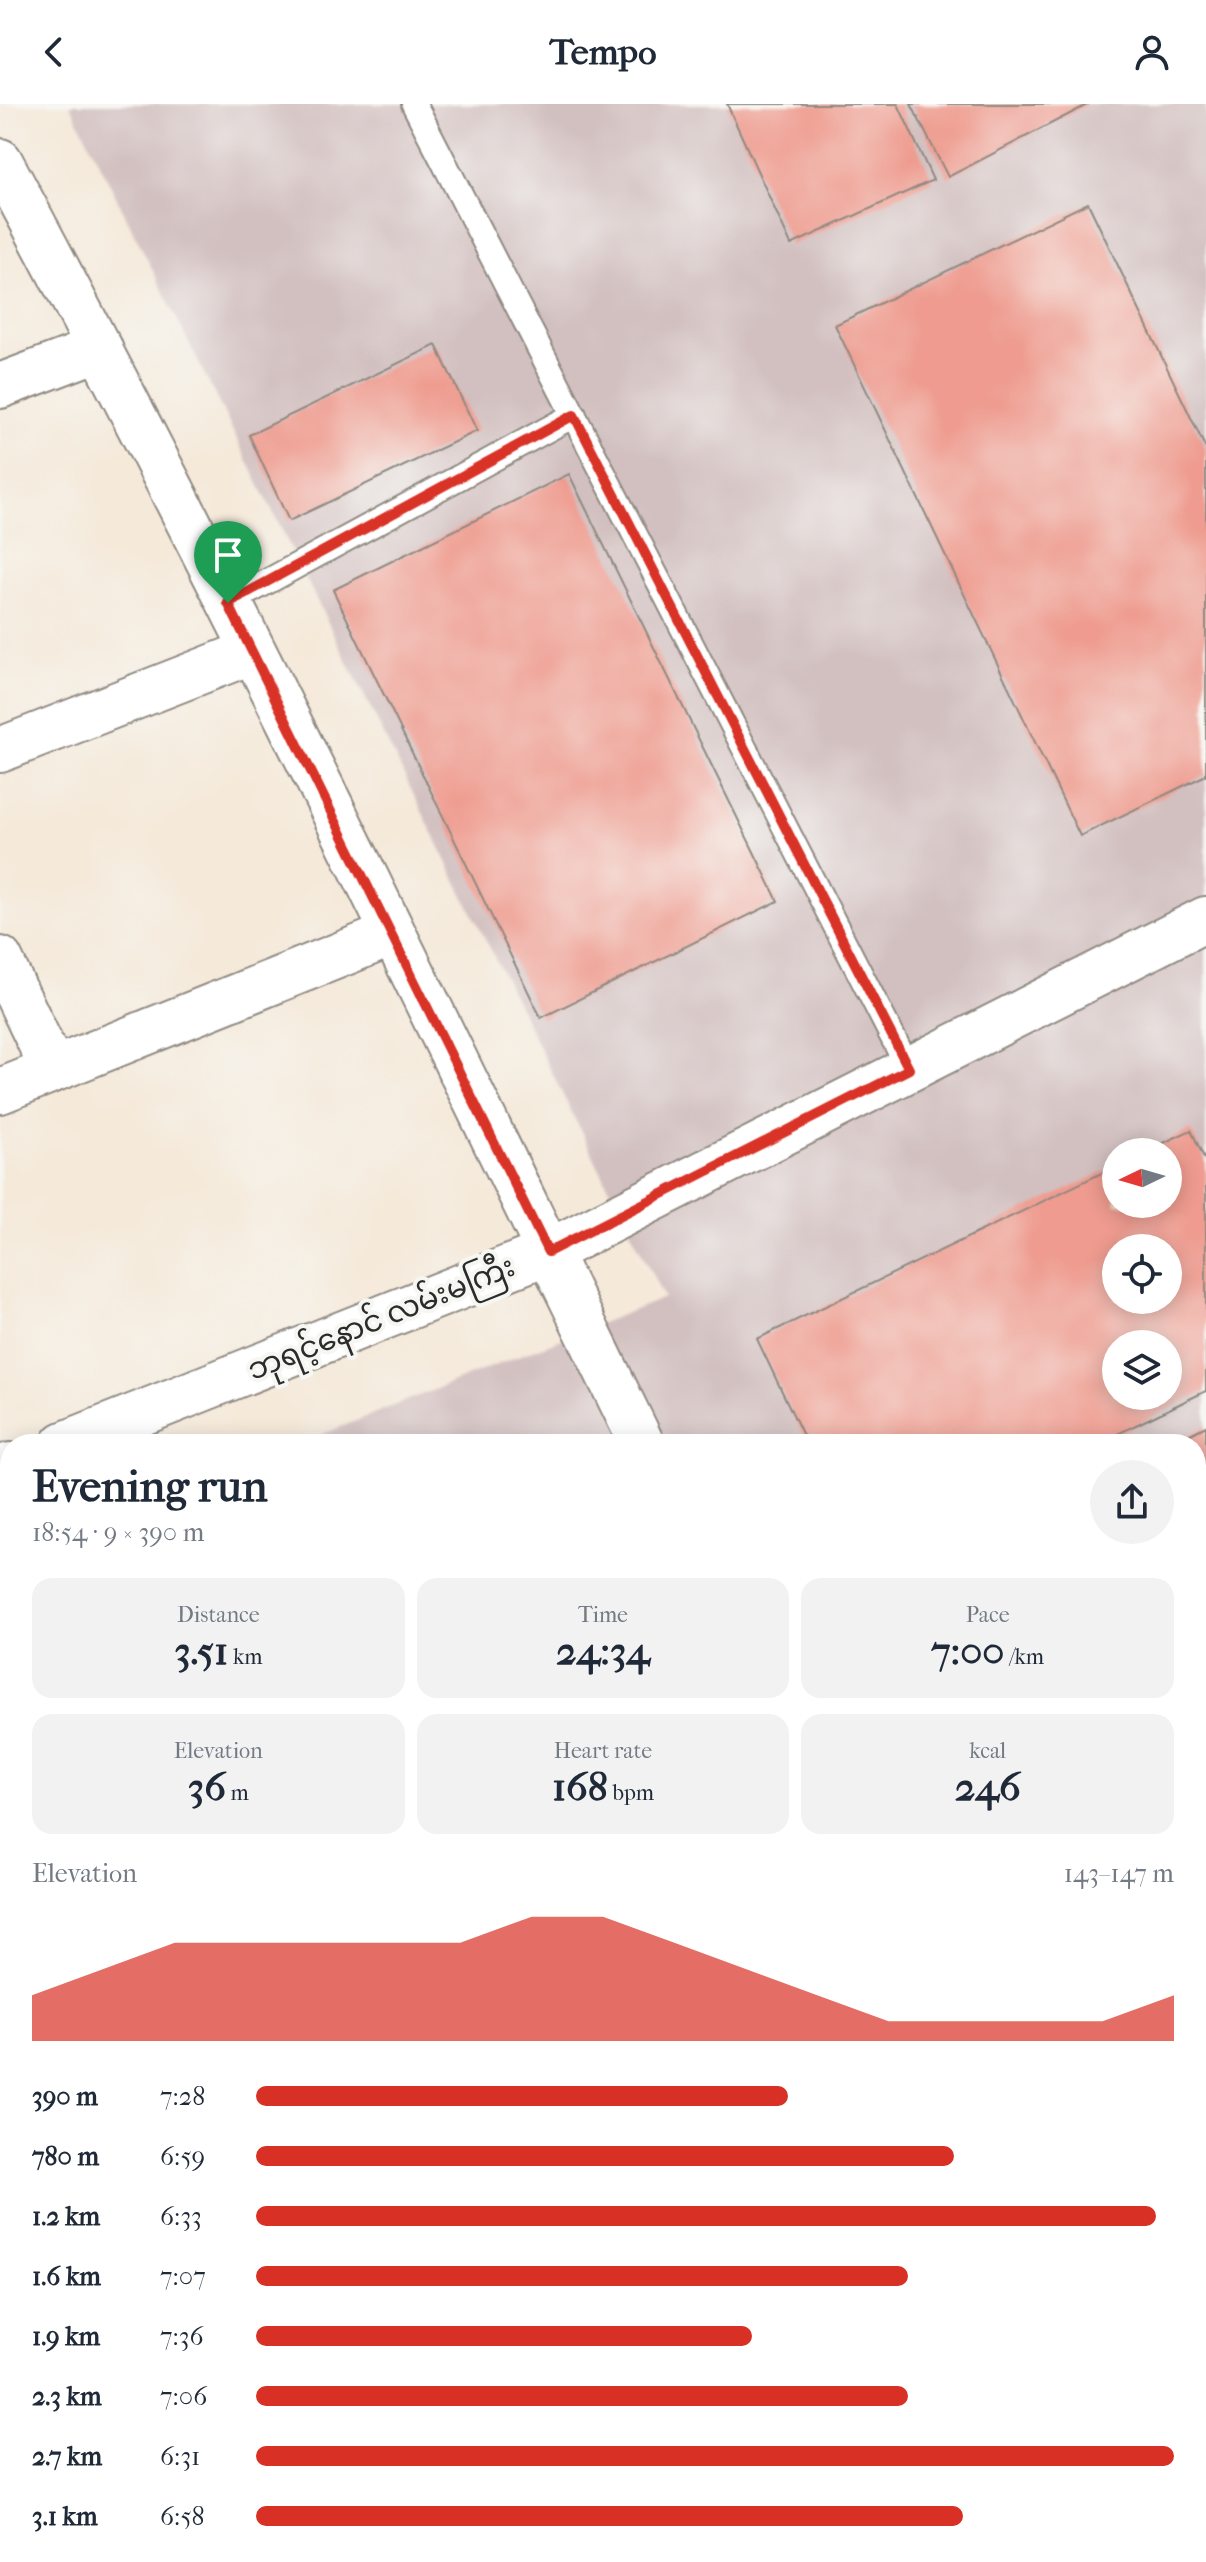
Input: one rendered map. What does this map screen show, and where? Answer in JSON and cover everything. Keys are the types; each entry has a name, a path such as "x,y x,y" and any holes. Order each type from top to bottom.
{"street":[{"path":"0,161 100,348 253,651 637,1434"},
{"path":"0,386 100,348"},
{"path":"0,750 253,651"},
{"name":"ဘုရင့်နောင် လမ်းမကြီး","path":"89,1434 548,1252 1206,919"},
{"path":"0,1091 392,934"},
{"path":"0,959 53,1070"}],"lane":[{"path":"414,104 909,1069"},
{"path":"228,603 574,415"}],"shaded area":[{"path":"70,104 1206,104 1206,1434 323,1434 664,1298"}],"building":[{"path":"727,104 898,104 933,180 791,245"},
{"path":"911,104 1089,104 948,177"},
{"path":"1088,203 1206,449 1206,775 1080,836 835,325"},
{"path":"436,345 477,431 289,521 249,435"},
{"path":"569,474 778,901 541,1018 333,590"},
{"path":"1191,1130 1206,1162 1206,1391 1182,1403 1182,1330 1102,1330 1102,1410 1167,1410 1118,1434 802,1434 757,1339 1102,1173 1102,1218 1182,1218 1182,1138 1174,1138"},
{"path":"1206,1426 1206,1434 1190,1434"}],"route":[{"path":"574,415 909,1069 548,1252 228,603 574,415"}]}
